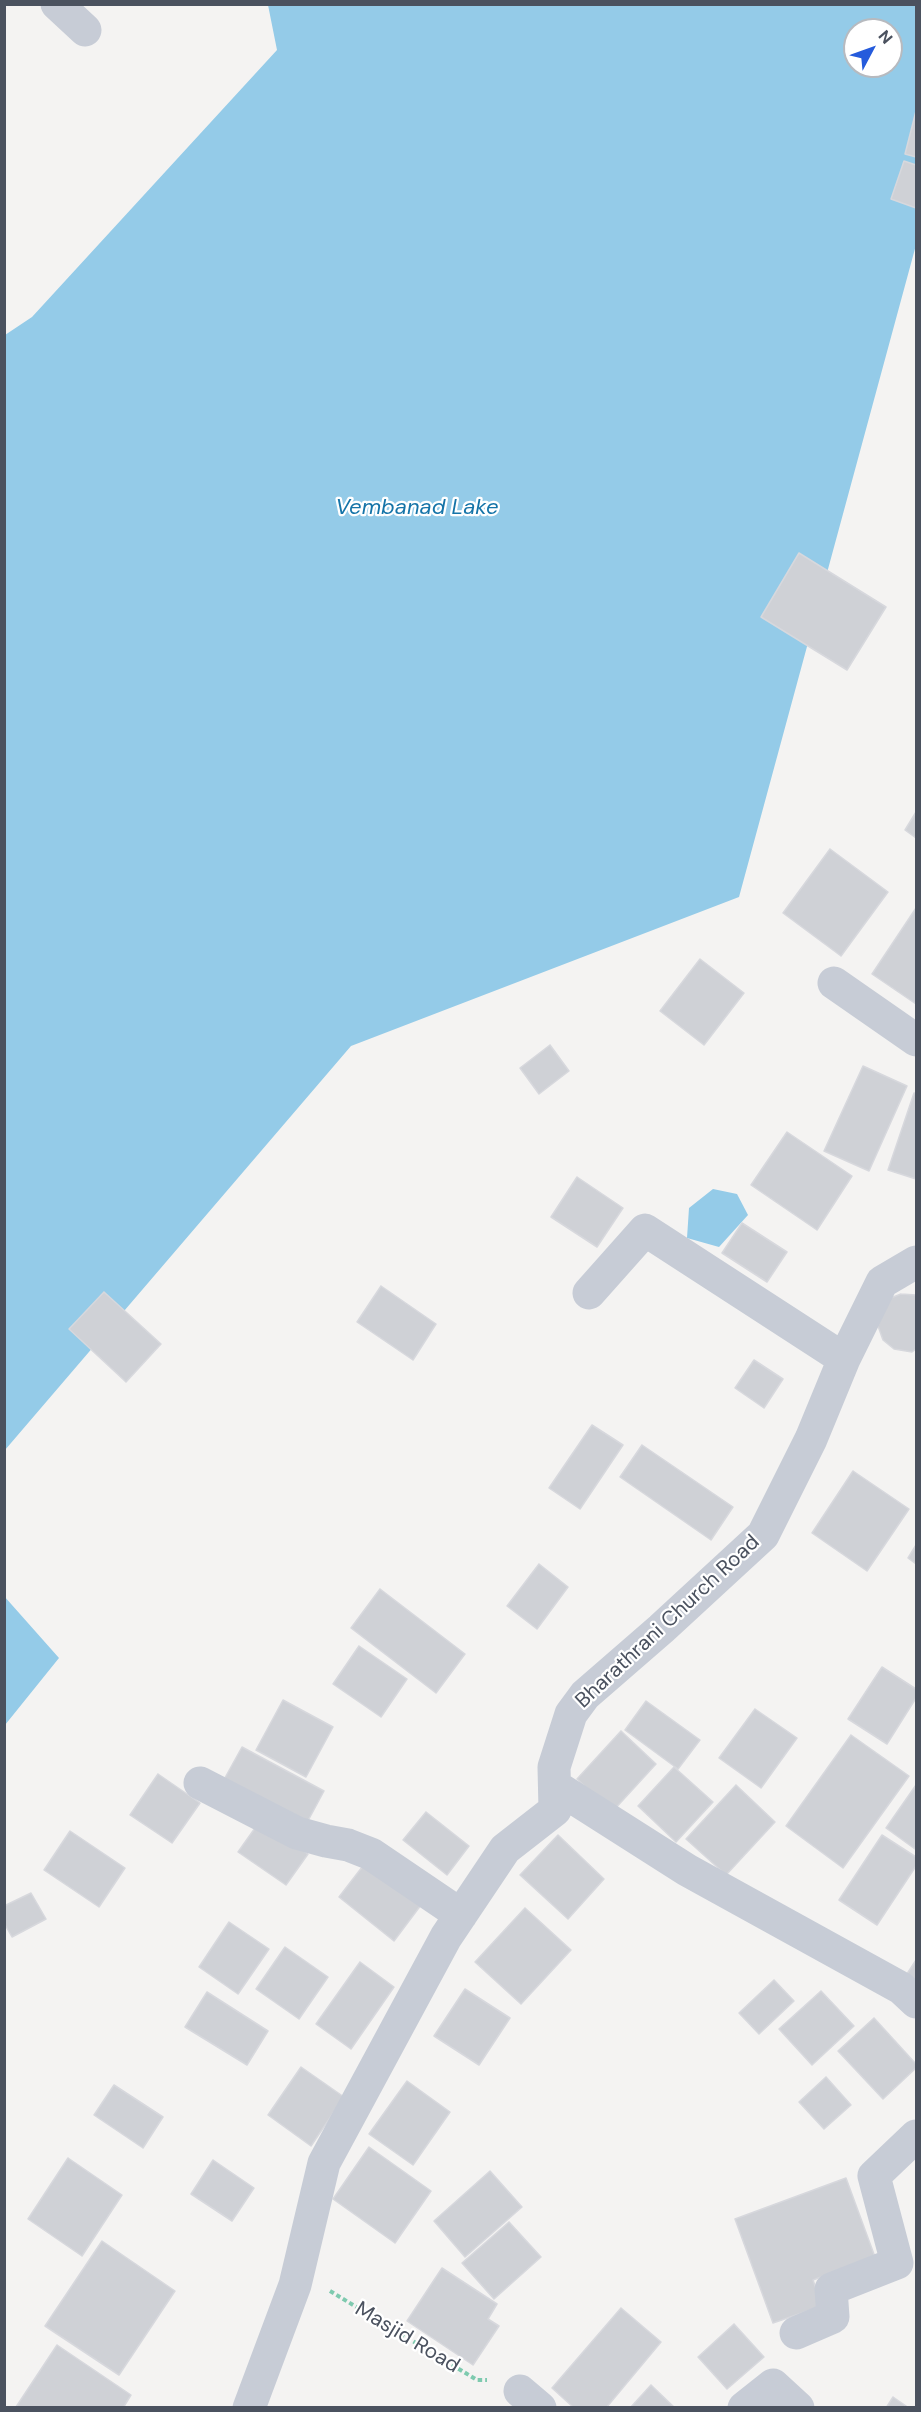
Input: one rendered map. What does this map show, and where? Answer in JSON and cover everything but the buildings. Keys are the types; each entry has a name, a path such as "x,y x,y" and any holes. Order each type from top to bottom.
{"street":[{"path":"57,4 86,30"},
{"path":"834,983 916,1040"},
{"path":"589,1293 645,1230 844,1359"},
{"name":"Bharathrani Church Road","path":"555,1798 554,1767 571,1714 585,1695 661,1629 763,1534 811,1439 844,1359 882,1282 916,1262"},
{"path":"200,1783 297,1833 348,1845 371,1854 461,1915"},
{"path":"249,2408 298,2272 324,2163 440,1947 505,1849 555,1798 901,1988 916,2002"},
{"path":"796,2333 833,2317 831,2289 897,2263 874,2176 915,2138"},
{"path":"744,2408 773,2385 798,2408"}],"path":[{"name":"Masjid Road","path":"298,2272 477,2380 502,2381 530,2399"}],"water":[{"name":"Vembanad Lake","path":"268,5 916,5 916,245 739,897 351,1046 5,1450 5,335 32,317 277,50"},
{"path":"713,1189 737,1194 748,1215 719,1247 687,1238 689,1208"},
{"path":"4,1596 59,1658 5,1725 4,1725"}]}
